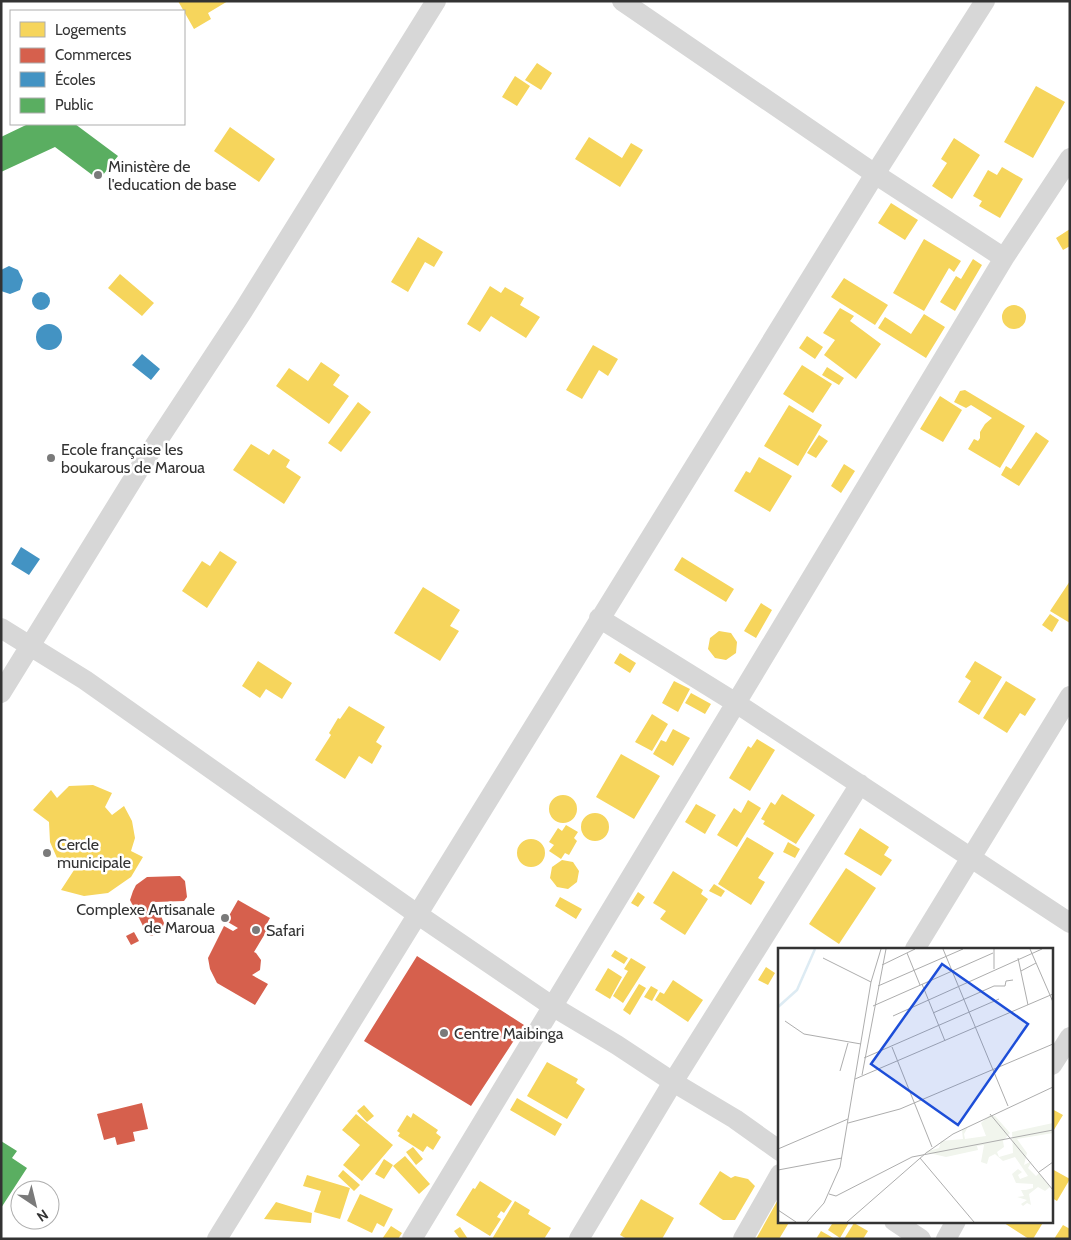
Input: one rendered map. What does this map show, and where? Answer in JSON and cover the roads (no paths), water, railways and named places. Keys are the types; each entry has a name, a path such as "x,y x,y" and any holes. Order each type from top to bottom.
{"street":[{"path":"1,692 143,463 243,311 436,1"},
{"path":"622,1 875,174 1004,258"},
{"path":"216,1239 599,618 875,174 985,1"},
{"path":"412,1239 1004,258 1070,158"},
{"path":"599,618 736,703 1070,923"},
{"path":"1,628 94,686 417,914 552,1006 735,1119 778,1149"},
{"path":"916,948 1070,696"},
{"path":"578,1239 673,1082 860,784"},
{"path":"1054,1062 1070,1037"},
{"path":"743,1239 778,1178"},
{"path":"896,1222 921,1239"},
{"path":"946,1239 955,1222"}],"place":[{"name":"Ministère de l'education de base","path":"98,175"},
{"name":"Ecole française les boukarous de Maroua","path":"51,458"},
{"name":"Cercle municipale","path":"47,853"},
{"name":"Complexe Artisanale de Maroua","path":"225,918"},
{"name":"Safari","path":"256,930"},
{"name":"Centre Maibinga","path":"444,1033"}]}
